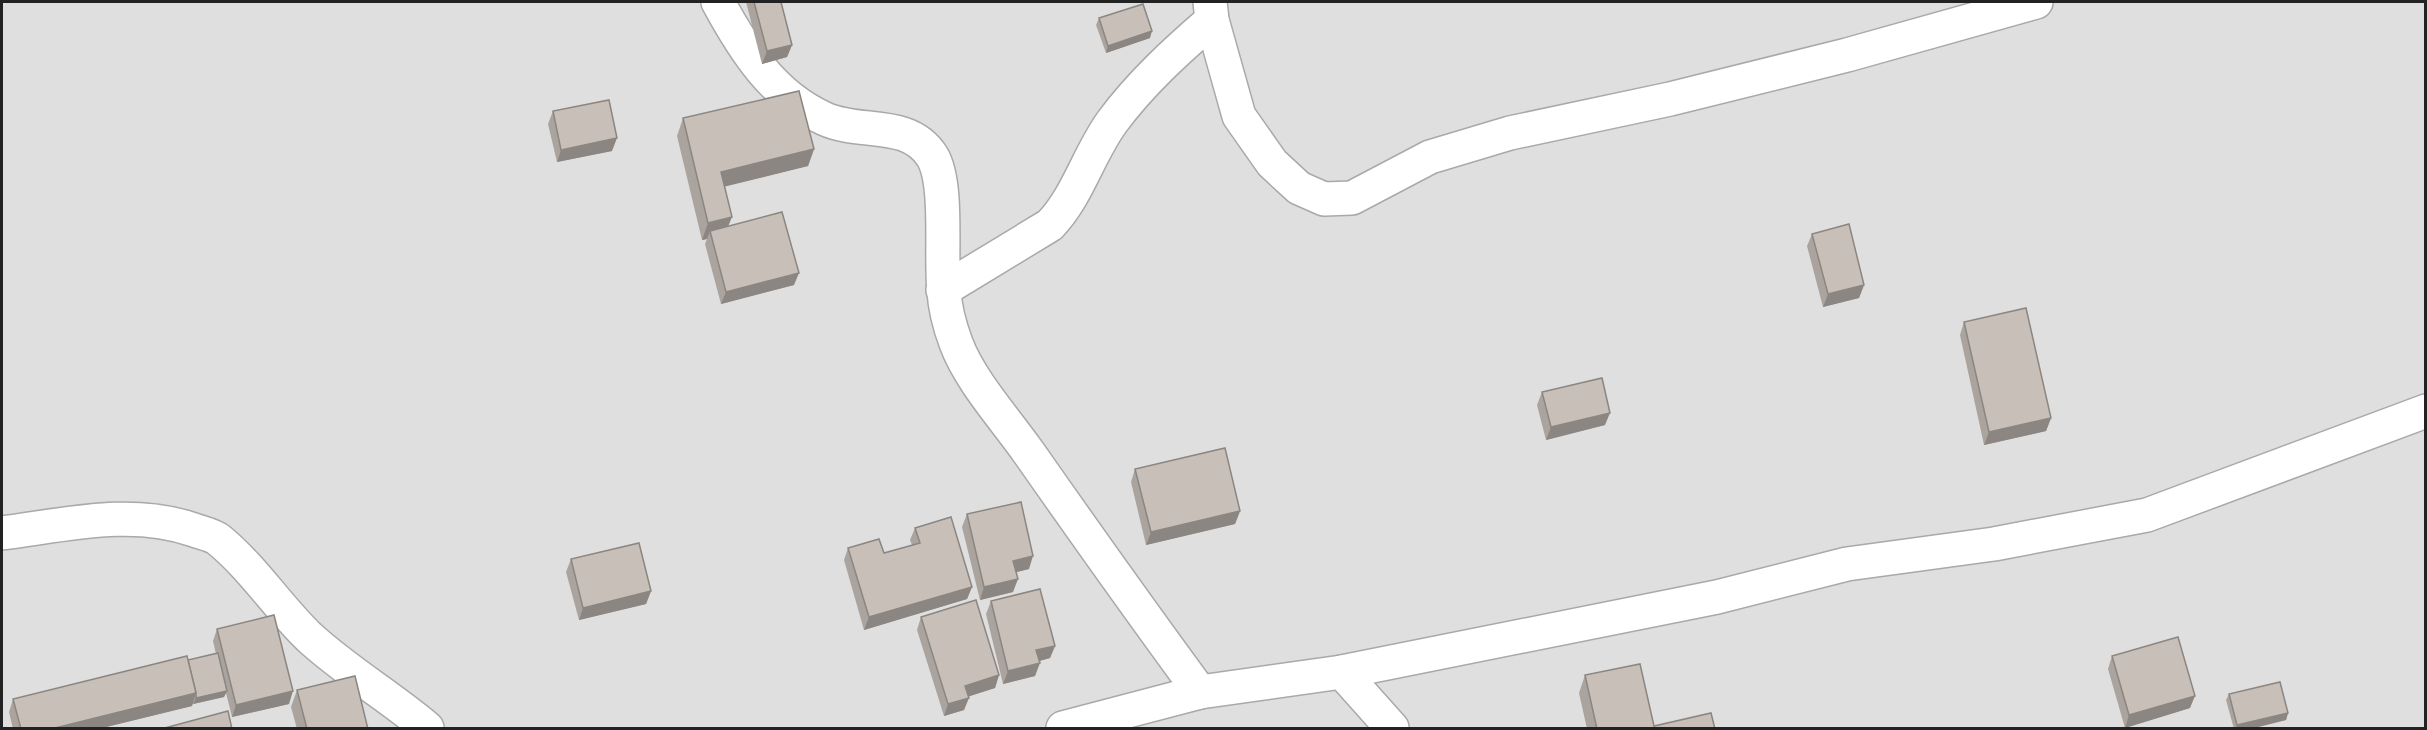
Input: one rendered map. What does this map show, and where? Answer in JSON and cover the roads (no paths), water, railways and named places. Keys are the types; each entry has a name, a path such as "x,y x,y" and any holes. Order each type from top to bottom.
{"street":[{"path":"718,2 741,45 767,77 795,102 827,120 902,132 917,140 927,150 939,172 944,290 957,346 979,383 1073,518 1200,692"},
{"path":"1211,11 1239,116 1272,163 1299,188 1324,199 1352,198 1430,157 1510,134 1670,99 1847,55 2036,2"},
{"path":"944,290 1050,225 1062,213 1092,152 1112,121 1211,11"},
{"path":"1064,729 1200,692 1342,672 1717,597 1847,564 1994,544 2147,515 2426,411"},
{"path":"2,533 119,518 172,522 217,538 258,578 308,636 353,674 400,705 427,729"},
{"path":"1342,672 1392,729"}]}
